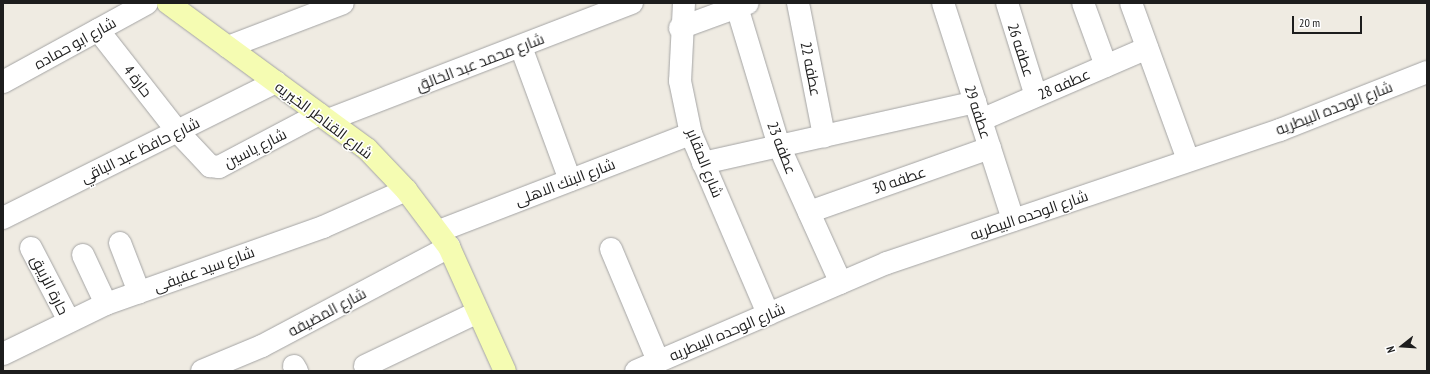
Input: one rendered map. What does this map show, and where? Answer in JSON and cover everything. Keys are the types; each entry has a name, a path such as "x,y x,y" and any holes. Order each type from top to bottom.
{"main road":[{"name":"شارع القناطر الخيريه","path":"168,3 367,149 406,190 444,239 505,371"}],"street":[{"name":"شارع ابو حماده","path":"3,82 147,3"},
{"path":"228,47 343,3"},
{"name":"شارع محمد عبد الخالق","path":"324,117 520,47 632,3"},
{"name":"شارع المقابر","path":"684,3 680,28 680,81 691,134 768,314"},
{"name":"عطفه 22","path":"798,3 824,136"},
{"name":"عطفه 29","path":"942,3 1014,220"},
{"name":"عطفه 26","path":"1007,3 1036,96"},
{"path":"1083,3 1106,66"},
{"path":"1131,3 1188,160"},
{"path":"680,28 742,5"},
{"name":"عطفه 23","path":"742,5 779,146 841,283"},
{"name":"حارة 4","path":"98,30 178,132"},
{"path":"520,47 570,180"},
{"name":"عطفه 28","path":"703,163 824,136 978,111 1036,96 1147,48"},
{"name":"شارع الوحده البيطريه","path":"636,371 887,263 1280,130 1427,72"},
{"name":"شارع حافظ عبد الباقي","path":"3,218 276,82"},
{"name":"شارع ياسين","path":"178,132 206,164 219,167 324,117"},
{"name":"شارع البنك الاهلى","path":"444,239 570,180 691,134"},
{"name":"عطفه 30","path":"809,212 990,148"},
{"name":"شارع سيد عفيفى","path":"3,354 106,304 324,227 406,190"},
{"name":"شارع المضيفه","path":"206,370 262,346 444,239"},
{"path":"120,243 139,292"},
{"name":"حارة الزيبق","path":"31,248 69,321"},
{"path":"611,249 658,361"},
{"path":"83,256 106,304"},
{"path":"365,366 478,312"}]}
